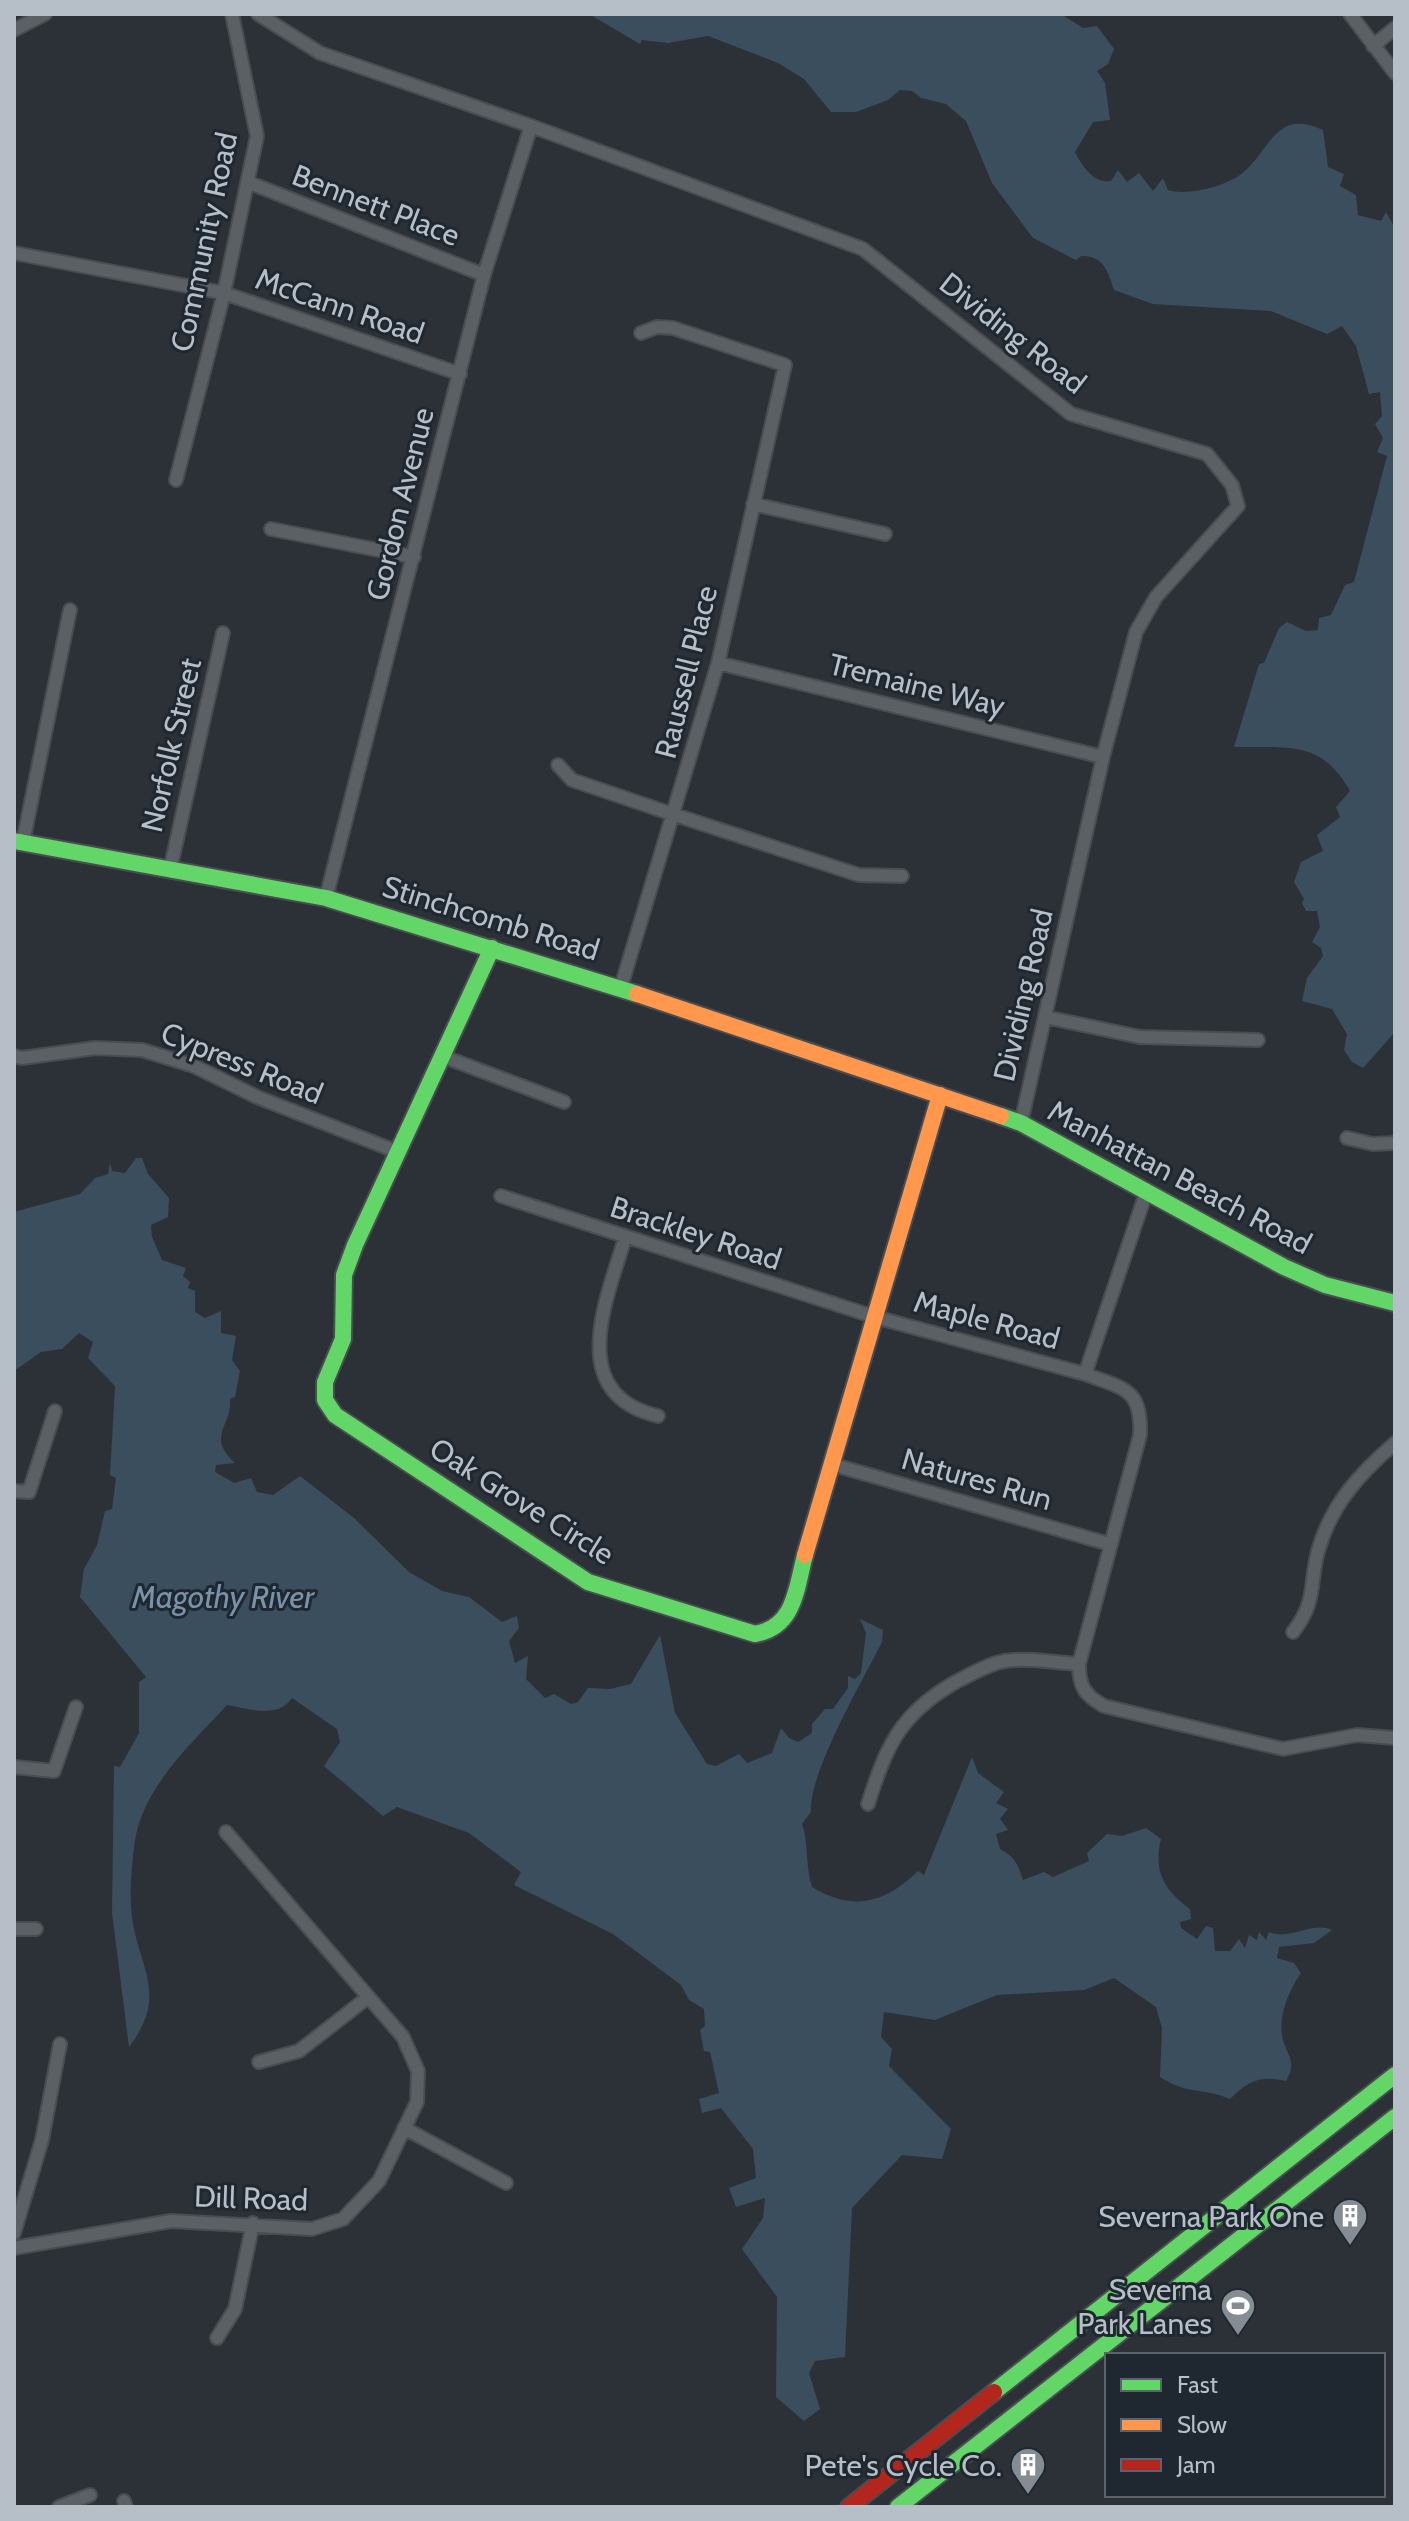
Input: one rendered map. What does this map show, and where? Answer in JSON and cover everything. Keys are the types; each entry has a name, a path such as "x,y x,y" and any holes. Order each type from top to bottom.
{"main road":[{"name":"Stinchcomb Road","path":"19,841 326,898 621,987 940,1095"},
{"name":"Oak Grove Circle","path":"492,948 344,1275 344,1331 325,1382 325,1400 335,1415 588,1582 755,1634 773,1631 788,1615 940,1095"},
{"name":"Manhattan Beach Road","path":"940,1095 1021,1123 1284,1267 1325,1285 1395,1303"},
{"path":"849,2507 1395,2075"},
{"path":"898,2507 1395,2117"}],"street":[{"path":"14,30 45,14"},
{"name":"Community Road","path":"176,480 250,183 257,136 232,14"},
{"name":"Dividing Road","path":"258,14 320,53 531,126 863,249 1071,414 1207,454 1232,485 1238,506 1156,597 1136,632 1103,757 1021,1123"},
{"path":"1350,14 1395,73"},
{"path":"1373,46 1395,28"},
{"name":"Gordon Avenue","path":"326,898 484,275 531,126"},
{"name":"Bennett Place","path":"250,183 484,275"},
{"name":"McCann Road","path":"14,253 224,293 460,374"},
{"name":"Raussell Place","path":"621,987 675,815 718,663 785,365 673,328 657,327 641,333"},
{"path":"753,504 885,534"},
{"path":"271,529 414,557"},
{"path":"19,841 70,610"},
{"name":"Norfolk Street","path":"170,870 223,633"},
{"name":"Tremaine Way","path":"718,663 1103,757"},
{"path":"558,765 572,780 859,875 878,879 902,876"},
{"path":"1045,1017 1140,1037 1258,1040"},
{"name":"Cypress Road","path":"14,1056 22,1058 95,1048 142,1050 194,1066 257,1097 398,1152"},
{"path":"442,1056 564,1102"},
{"path":"1347,1138 1373,1144 1395,1143"},
{"path":"1085,1374 1146,1193"},
{"name":"Brackley Road","path":"501,1196 875,1317"},
{"path":"625,1238 598,1329 599,1355 606,1379 620,1401 658,1416"},
{"name":"Maple Road","path":"875,1317 1085,1374 1127,1390 1135,1397 1141,1411 1140,1435 1079,1664"},
{"path":"14,1491 29,1492 55,1411"},
{"path":"1293,1632 1307,1613 1326,1525 1345,1492 1395,1443"},
{"name":"Natures Run","path":"831,1464 1109,1544"},
{"path":"868,1804 883,1755 905,1720 933,1695 968,1675 1006,1661 1079,1664 1079,1684 1089,1698 1104,1706 1283,1749 1357,1735 1395,1738"},
{"path":"14,1767 54,1771 76,1707"},
{"name":"Dill Road","path":"14,2248 171,2221 253,2223 312,2229 343,2219 379,2181 417,2102 418,2071 403,2037 226,1832"},
{"path":"14,1929 36,1929"},
{"path":"259,2062 299,2051 367,1998"},
{"path":"14,2233 42,2140 60,2044"},
{"path":"404,2128 506,2183"},
{"path":"217,2338 235,2309 253,2223"},
{"path":"59,2507 90,2495"}],"water":[{"path":"589,14 1061,14 1083,28 1097,26 1114,49 1108,64 1097,71 1105,83 1110,120 1093,122 1075,152 1094,177 1111,181 1118,170 1127,182 1139,173 1153,191 1163,178 1168,190 1185,192 1205,189 1240,175 1283,128 1307,124 1323,130 1328,167 1344,174 1340,186 1356,195 1358,215 1381,221 1386,212 1395,228 1395,1032 1363,1068 1352,1062 1344,1050 1347,1034 1332,1009 1302,1001 1307,978 1323,956 1321,948 1312,942 1320,927 1317,911 1306,911 1302,903 1304,899 1294,882 1301,862 1323,851 1317,835 1340,817 1336,807 1350,791 1339,774 1315,754 1286,748 1234,747 1259,664 1264,663 1279,628 1287,622 1306,631 1318,630 1319,618 1331,615 1345,585 1354,582 1387,456 1377,452 1383,438 1375,424 1382,416 1380,392 1369,394 1356,346 1342,326 1327,334 1271,311 1153,304 1114,290 1100,261 1088,256 1076,260 1033,238 992,183 966,121 946,104 921,98 912,91 900,90 888,100 856,112 831,112 804,79 778,63 708,36 668,43 642,40 640,44"},
{"name":"Magothy River","path":"136,1158 142,1158 148,1174 169,1198 168,1217 151,1225 152,1237 162,1260 186,1268 183,1276 190,1282 188,1288 195,1291 195,1312 205,1318 221,1311 221,1333 236,1336 232,1360 240,1371 221,1438 226,1454 235,1463 216,1465 215,1472 234,1483 251,1478 257,1492 273,1495 300,1476 354,1518 409,1572 442,1591 469,1597 502,1622 517,1616 519,1628 509,1641 515,1663 528,1656 526,1679 545,1698 554,1694 571,1704 578,1702 588,1688 610,1689 631,1684 660,1635 675,1713 707,1764 716,1766 739,1754 747,1763 772,1753 781,1728 789,1738 798,1742 812,1733 812,1724 825,1709 833,1709 848,1688 848,1676 855,1679 861,1673 866,1633 860,1619 883,1630 882,1642 827,1752 812,1795 811,1812 802,1824 812,1887 841,1900 868,1900 893,1891 918,1871 924,1875 972,1757 978,1773 1004,1792 996,1803 1008,1809 1000,1819 1008,1830 996,1834 1000,1849 1015,1862 1023,1880 1044,1872 1053,1877 1089,1861 1087,1853 1107,1834 1122,1836 1146,1828 1161,1839 1158,1861 1167,1887 1190,1909 1191,1919 1180,1922 1181,1928 1197,1939 1206,1926 1213,1928 1215,1951 1230,1951 1239,1939 1245,1948 1249,1935 1257,1940 1259,1932 1266,1940 1269,1932 1285,1934 1316,1928 1332,1930 1314,1943 1279,1947 1277,1958 1294,1963 1301,1973 1288,1996 1283,2014 1283,2040 1291,2064 1286,2081 1255,2081 1230,2099 1170,2083 1160,2077 1162,2028 1156,2007 1114,1978 1084,1990 997,1995 935,2020 884,2012 881,2037 892,2049 889,2066 951,2129 942,2159 902,2155 852,2208 845,2357 815,2361 809,2373 820,2409 804,2421 776,2397 777,2297 742,2249 763,2218 765,2198 736,2207 729,2188 756,2178 753,2149 721,2108 702,2113 699,2099 719,2093 710,2052 704,2051 700,2030 705,2026 704,2009 689,2000 681,1985 613,1934 514,1885 521,1872 469,1833 397,1807 383,1816 324,1766 340,1742 337,1729 292,1698 279,1709 271,1710 227,1705 171,1766 148,1801 135,1840 131,1899 134,1927 147,1977 148,2009 142,2027 129,2047 112,1913 114,1766 120,1767 139,1733 139,1682 146,1677 80,1597 84,1569 97,1545 105,1511 112,1509 116,1478 110,1475 115,1386 88,1358 93,1342 79,1333 62,1349 41,1352 14,1371 14,1212 80,1194 95,1178 108,1174 110,1162 112,1171 125,1173"}],"traffic: fast":[{"path":"14,841 326,898 637,994"},
{"path":"492,948 355,1245 344,1275 343,1339 325,1382 325,1400 335,1415 588,1582 755,1634 768,1630 786,1615 796,1593 805,1555"},
{"path":"1001,1116 1021,1123 1284,1267 1325,1285 1395,1303"},
{"path":"994,2392 1395,2075"},
{"path":"898,2507 1395,2117"}],"traffic: slow":[{"path":"637,994 1001,1116"},
{"path":"805,1555 940,1095"}],"traffic: jam":[{"path":"849,2507 994,2392"}],"place":[{"name":"Severna Park One","path":"1350,2247"},
{"name":"Severna Park Lanes","path":"1238,2337"},
{"name":"Pete's Cycle Co.","path":"1028,2496"}]}
